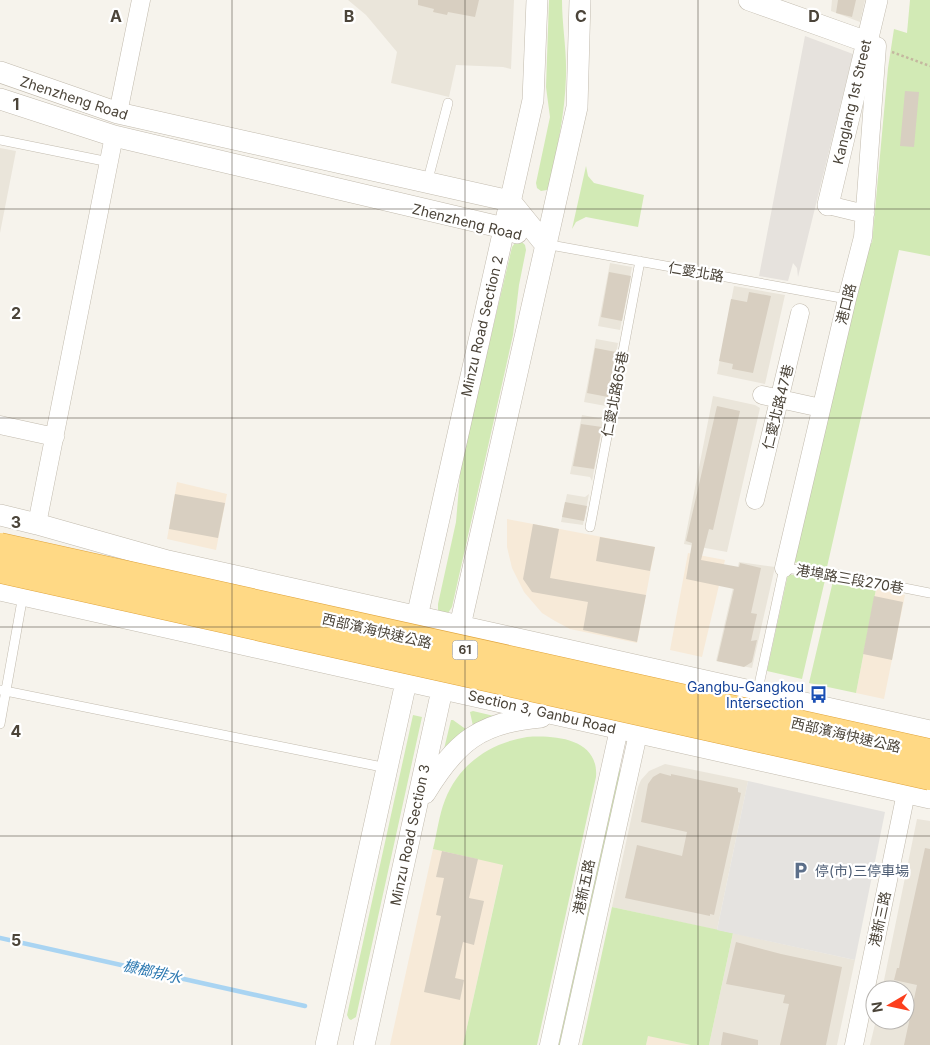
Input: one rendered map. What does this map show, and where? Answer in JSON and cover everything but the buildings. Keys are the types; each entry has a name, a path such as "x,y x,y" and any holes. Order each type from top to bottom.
{"highway":[{"name":"西部濱海快速公路","path":"0,547 930,753"},
{"name":"西部濱海快速公路","path":"0,569 930,776"}],"street":[{"path":"118,113 141,0"},
{"name":"Minzu Road Section 2","path":"406,682 417,616 533,100 537,0"},
{"path":"460,626 577,107 580,0"},
{"path":"749,0 872,44"},
{"name":"Kanglang 1st Street","path":"828,205 872,44 877,0"},
{"name":"港口路","path":"784,568 863,237 872,44"},
{"name":"Zhenzheng Road","path":"0,72 118,113 510,201 545,244"},
{"name":"Zhenzheng Road","path":"0,98 114,136 504,228 545,244"},
{"path":"36,524 114,136"},
{"path":"828,205 865,214"},
{"name":"仁愛北路47巷","path":"755,500 771,397 800,313"},
{"path":"771,397 821,408"},
{"path":"0,426 54,437"},
{"path":"0,515 168,561 930,731"},
{"path":"0,535 29,542 168,561"},
{"name":"Section 3, Ganbu Road","path":"0,580 153,626"},
{"name":"Section 3, Ganbu Road","path":"0,590 153,626 930,798"},
{"name":"Minzu Road Section 3","path":"364,1045 442,690 460,626"},
{"path":"326,1045 406,682"},
{"path":"416,808 442,766 457,749 471,738 492,727 510,721 559,716"},
{"name":"港新五路","path":"549,1045 628,731"},
{"name":"港新五路","path":"569,1045 628,731"},
{"name":"港新三路","path":"854,1045 906,793"}],"lane":[{"path":"427,183 448,103"},
{"path":"0,140 108,162"},
{"name":"仁愛北路","path":"545,244 847,299"},
{"name":"仁愛北路65巷","path":"590,527 640,261"},
{"name":"港埠路三段270巷","path":"743,757 784,568 834,574 930,593"},
{"path":"0,724 3,690 23,595"},
{"path":"3,690 387,768"}],"path":[{"path":"872,44 930,66"}],"shaded area":[{"path":"348,0 514,0 511,69 456,65 449,97 391,83 397,52 366,15"},
{"path":"832,0 865,0 860,22 831,11"},
{"path":"805,36 853,54 798,277 797,268 793,263 788,281 759,276"},
{"path":"0,148 16,151 0,233"},
{"path":"610,263 632,267 620,330 598,326"},
{"path":"734,286 785,295 765,384 717,374"},
{"path":"596,339 618,343 606,406 584,402"},
{"path":"713,396 755,405 760,408 727,552 684,544"},
{"path":"582,415 604,419 592,481 590,477 570,474"},
{"path":"177,482 227,494 216,550 167,539"},
{"path":"567,494 585,497 589,494 583,525 561,522"},
{"path":"507,519 655,547 637,643 570,629 542,613 524,592 512,568 507,547"},
{"path":"688,553 725,560 702,657 670,650"},
{"path":"739,562 775,567 752,668 716,661"},
{"path":"876,589 905,595 884,699 856,693"},
{"path":"665,764 748,781 717,930 612,907 638,787 649,771"},
{"name":"停(市)三停車場","path":"748,781 885,812 855,960 717,930"},
{"path":"917,819 930,821 930,1045 870,1045 874,1030 915,1030 915,980 884,980"},
{"path":"433,849 503,864 463,1045 390,1045"},
{"path":"733,933 855,960 837,1045 709,1045"},
{"path":"648,1035 691,1045 646,1045"}],"green space":[{"path":"549,0 562,0 566,76 558,145 549,186 547,190 541,191 537,188 536,183 550,117 546,87"},
{"path":"910,0 930,0 930,256 899,250 827,567 790,562 868,242 872,243 888,68 894,29 907,33"},
{"path":"586,166 588,176 594,183 644,195 638,227 586,217 576,222 572,229"},
{"path":"521,241 525,245 526,250 519,285 513,335 452,607 448,613 442,614 438,610 438,604 456,522 461,463 512,247 515,243"},
{"path":"788,574 825,580 802,679 767,671"},
{"path":"833,581 876,589 856,693 809,683"},
{"path":"470,712 494,716 473,726"},
{"path":"413,715 422,717 356,1017 351,1020 347,1015"},
{"path":"451,720 467,730 444,749"},
{"path":"527,737 562,739 583,747 591,754 595,764 596,777 537,1045 463,1045 503,865 433,849 445,800 451,787 467,766 488,750 513,740"},
{"path":"618,770 622,771 562,1045 557,1045"},
{"path":"612,907 733,933 709,1045 691,1045 648,1036 646,1045 582,1045"}],"waterway":[{"name":"槺榔排水","path":"0,938 305,1006"}],"place":[{"name":"Gangbu-Gangkou Intersection","path":"818,695"},
{"name":"停(市)三停車場","path":"801,871"}]}
